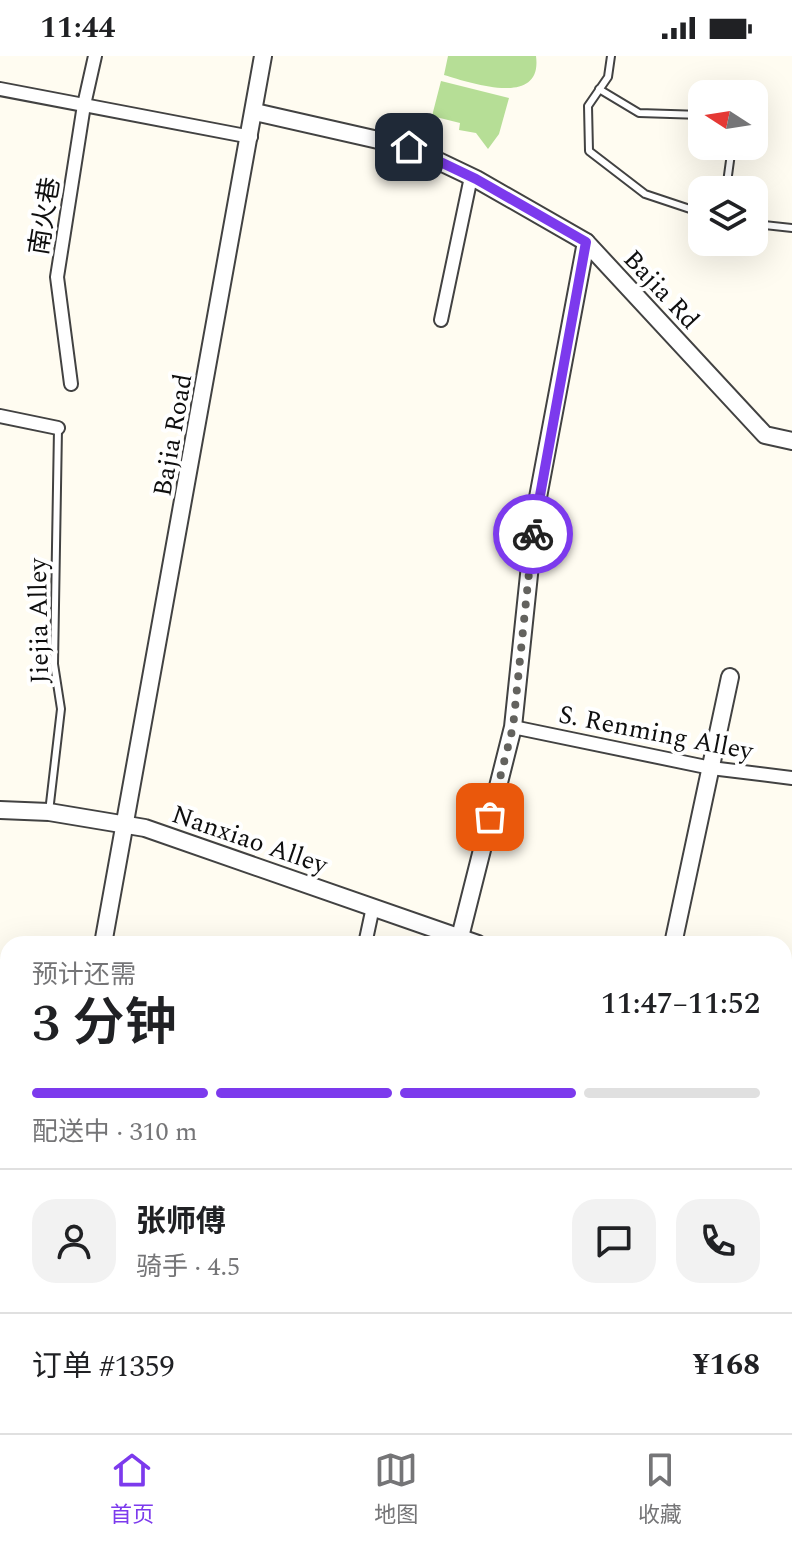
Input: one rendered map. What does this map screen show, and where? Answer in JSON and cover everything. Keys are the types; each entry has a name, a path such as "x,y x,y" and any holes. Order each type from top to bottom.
{"street":[{"name":"南火巷","path":"71,384 57,277 84,105 95,56"},
{"name":"Bajia Road","path":"105,936 251,137 263,56"},
{"path":"0,89 251,137"},
{"name":"Bajia Rd","path":"255,112 409,147 471,177 586,242 765,435 792,441"},
{"path":"441,320 471,177"},
{"path":"460,936 513,727 536,508 586,242"},
{"path":"0,416 58,428"},
{"path":"675,936 730,677"},
{"name":"S. Renming Alley","path":"513,727 711,768 792,778"},
{"name":"Nanxiao Alley","path":"0,810 49,812 126,822 457,936"},
{"path":"367,936 373,907"}],"lane":[{"path":"611,56 608,77 588,106 589,151 645,194 688,208"},
{"path":"599,89 639,113 688,115"},
{"path":"768,225 792,228"},
{"name":"Jiejia Alley","path":"49,812 61,709 54,664 58,428"}],"green space":[{"path":"448,56 536,56 535,72 528,82 517,87 487,86 444,75"},
{"path":"441,81 509,98 499,134 488,149 476,133 459,130 460,123 432,116"}],"way so far":[{"path":"490,817 513,727 533,534"}],"route":[{"path":"409,147 476,179 586,242 533,534"}]}
